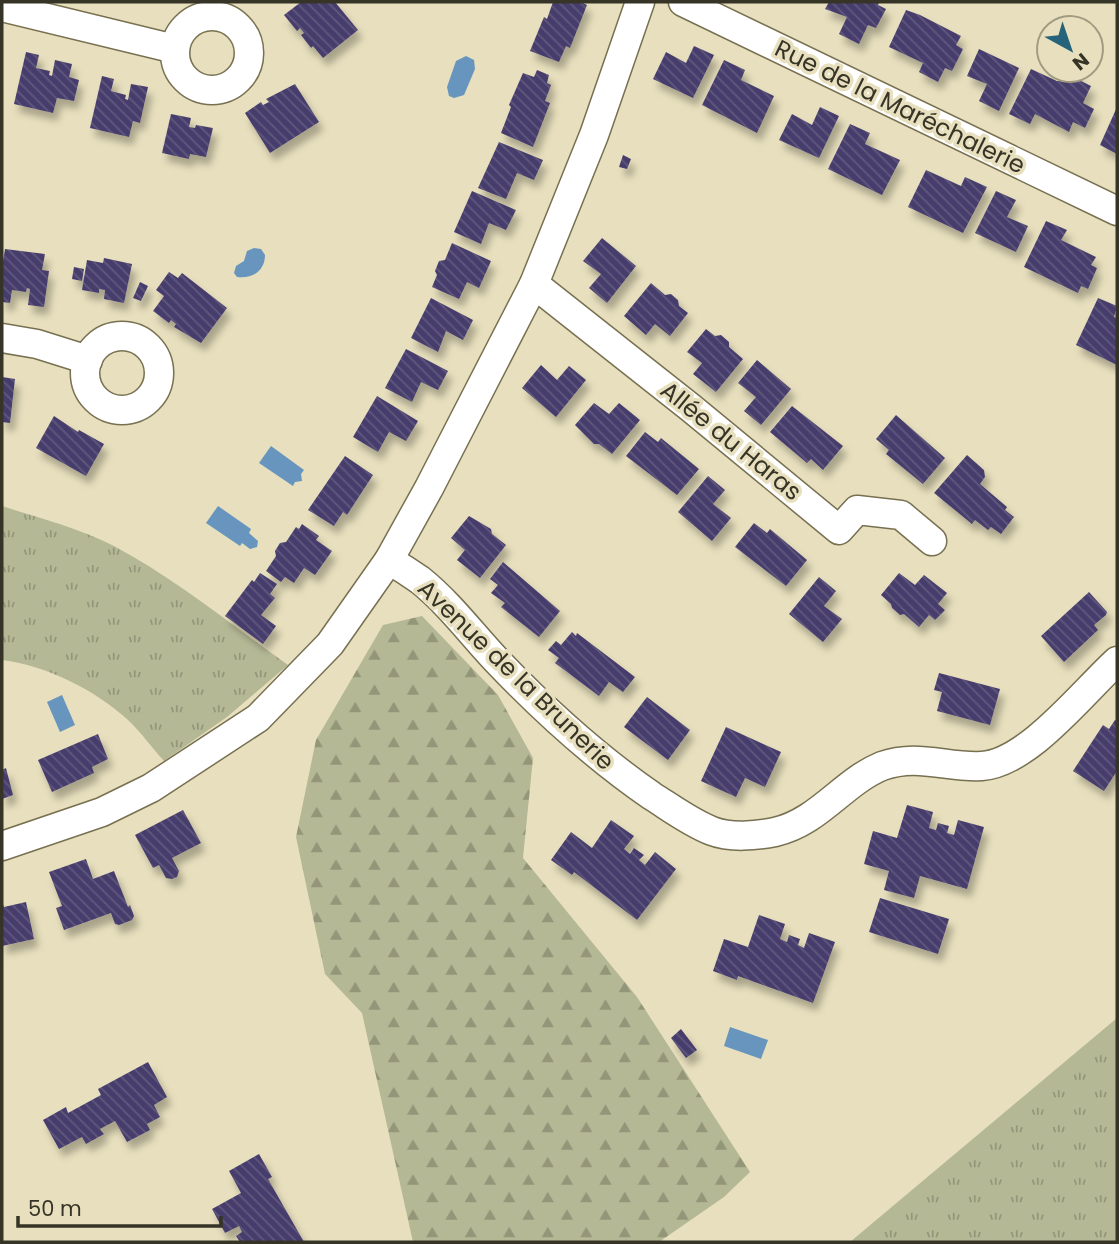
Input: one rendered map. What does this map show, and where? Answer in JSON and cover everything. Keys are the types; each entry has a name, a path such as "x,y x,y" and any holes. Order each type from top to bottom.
{"street":[{"path":"2,846 102,812 151,788 258,718 330,644 389,559 429,488 534,284 594,135 640,2"},
{"name":"Rue de la Maréchalerie","path":"683,2 1117,211"},
{"path":"2,7 175,49"},
{"name":"Allée du Haras","path":"534,284 661,383 839,530 857,510 901,514 932,541"},
{"path":"2,338 37,344 88,360"},
{"name":"Avenue de la Brunerie","path":"389,559 420,580 537,701 607,764 673,810 712,831 727,834 766,833 793,826 811,817 872,771 885,765 918,759 962,766 985,766 1012,757 1039,736 1117,661"}],"green space":[{"path":"2,506 73,529 114,546 181,587 288,665 227,717 164,761 133,725 100,698 53,673 2,660"},
{"path":"422,616 498,695 533,758 523,858 637,997 750,1172 724,1197 659,1242 413,1242 362,1013 325,974 296,837 316,740 383,625"},
{"path":"1117,1018 1117,1242 850,1242"}],"water":[{"path":"466,56 474,60 475,69 464,95 454,98 449,96 447,87 456,61"},
{"path":"261,249 265,255 263,265 257,273 237,277 234,273 236,266 244,261 247,251"},
{"path":"271,446 304,470 301,474 302,481 295,482 293,486 259,463"},
{"path":"218,506 251,529 249,533 258,541 257,547 250,549 242,543 240,546 206,523"},
{"path":"62,695 75,725 60,732 47,702"},
{"path":"730,1027 768,1040 761,1059 724,1046"}],"building":[{"path":"301,2 335,2 358,30 323,58 301,35 304,33 300,28 297,31 284,15"},
{"path":"553,2 581,2 587,5 570,48 566,46 559,62 530,51"},
{"path":"829,2 879,2 878,5 886,9 876,28 868,25 859,44 839,34 847,17 825,9"},
{"path":"906,10 961,36 956,45 963,49 952,71 945,68 938,82 919,72 923,63 889,47"},
{"path":"694,46 714,55 693,98 653,79 666,52 686,63"},
{"path":"979,49 1019,68 999,111 979,101 987,84 967,76"},
{"path":"26,52 39,55 36,68 50,71 49,75 52,76 55,60 72,64 69,77 79,80 74,101 57,98 53,113 14,104"},
{"path":"724,60 745,70 741,80 774,96 757,133 702,105"},
{"path":"1031,69 1035,71 1035,84 1091,86 1083,103 1094,109 1085,128 1073,122 1069,132 1035,114 1030,124 1009,114"},
{"path":"537,70 549,75 547,83 551,85 545,101 550,103 533,147 501,133 511,107 509,105 523,73 534,77"},
{"path":"102,76 114,79 111,91 126,95 125,99 128,100 131,84 148,87 140,123 133,121 129,137 90,128"},
{"path":"295,84 319,122 270,153 245,113 261,102 263,105 269,102 266,99"},
{"path":"820,107 839,116 819,158 779,140 792,114 812,125"},
{"path":"1117,107 1117,154 1100,145"},
{"path":"171,114 191,118 189,127 195,128 196,125 213,128 206,157 190,154 189,159 162,153"},
{"path":"850,124 870,133 865,144 900,160 882,195 828,169"},
{"path":"499,142 543,160 534,180 517,173 506,199 478,188"},
{"path":"623,155 631,159 627,169 619,167"},
{"path":"926,170 961,186 965,177 987,187 963,233 908,207"},
{"path":"472,191 516,210 506,230 489,223 481,244 454,232"},
{"path":"996,191 1016,200 1007,217 1028,226 1016,252 975,233"},
{"path":"1046,221 1067,230 1061,240 1096,257 1091,265 1097,268 1088,289 1081,286 1078,293 1024,267"},
{"path":"602,238 636,266 607,303 589,288 601,274 583,261"},
{"path":"452,243 491,261 479,288 467,282 459,299 432,287 439,261 445,260"},
{"path":"5,249 45,254 42,270 49,271 44,307 28,305 30,289 27,288 26,292 12,290 10,303 2,302"},
{"path":"104,258 132,264 124,303 104,299 105,290 99,289 99,293 82,290 87,260 103,263"},
{"path":"74,267 84,269 82,281 72,279"},
{"path":"169,272 178,278 182,273 227,308 201,343 174,327 176,324 171,320 169,323 153,311 164,296 156,290"},
{"path":"140,282 148,286 141,301 133,298"},
{"path":"651,283 665,295 671,294 688,313 670,336 655,324 646,335 624,316"},
{"path":"431,298 473,320 463,340 446,331 438,352 411,338"},
{"path":"1098,298 1117,306 1114,317 1117,318 1117,365 1076,345"},
{"path":"706,329 715,336 721,335 729,342 729,347 743,359 716,392 693,374 702,363 687,352"},
{"path":"406,349 448,371 438,390 421,382 412,402 385,388"},
{"path":"757,360 791,389 761,425 744,411 756,397 738,383"},
{"path":"541,365 557,380 569,366 586,380 556,417 522,388"},
{"path":"2,377 15,379 10,423 2,422"},
{"path":"377,396 418,421 406,441 389,432 378,452 353,437"},
{"path":"594,403 609,414 619,403 640,420 612,454 599,444 594,444 575,425"},
{"path":"792,406 843,446 823,470 811,459 807,463 770,432"},
{"path":"896,415 945,458 923,484 886,454 889,450 876,439"},
{"path":"54,416 78,432 79,430 104,444 86,476 36,448"},
{"path":"645,432 658,442 661,438 699,469 677,495 626,456"},
{"path":"967,455 984,470 985,477 980,484 1007,507 1005,510 1014,517 1001,534 991,527 988,530 975,520 972,524 934,493"},
{"path":"345,456 373,475 347,515 343,512 334,526 308,510"},
{"path":"708,476 725,490 713,504 731,518 712,541 678,512"},
{"path":"469,516 491,529 492,534 506,545 480,578 457,560 465,550 451,538"},
{"path":"754,523 767,533 770,529 807,560 786,586 735,547"},
{"path":"302,524 319,536 316,540 332,551 315,575 304,568 294,583 285,577 281,582 266,571 276,556 275,551 280,543 286,542 296,527 299,529"},
{"path":"503,562 560,611 539,637 501,607 505,603 491,593 498,585 490,579"},
{"path":"260,573 277,584 270,594 275,598 261,615 276,626 263,644 225,616"},
{"path":"899,573 915,585 924,575 947,593 938,604 945,610 935,620 929,615 919,627 904,614 900,615 881,595"},
{"path":"819,577 836,591 824,606 842,619 823,642 789,614"},
{"path":"1089,592 1107,612 1106,615 1094,625 1098,630 1064,662 1041,636"},
{"path":"572,632 635,677 623,692 609,682 599,696 555,663 559,658 548,650 556,641 561,645"},
{"path":"939,673 1000,689 990,725 937,711 942,692 934,690"},
{"path":"647,697 690,730 668,760 624,727"},
{"path":"1115,720 1117,771 1104,791 1073,771 1103,725 1109,729"},
{"path":"726,727 781,752 765,787 745,778 736,797 701,781"},
{"path":"98,734 108,759 92,767 94,773 52,792 38,760"},
{"path":"6,768 13,795 2,799 2,770"},
{"path":"907,805 933,812 929,828 936,830 938,823 949,826 947,833 954,835 958,820 984,827 967,889 920,876 914,898 884,890 889,871 864,864 873,831 897,838"},
{"path":"183,810 201,843 172,858 179,871 177,877 166,878 159,865 153,868 135,835"},
{"path":"611,820 634,836 624,849 630,854 634,848 644,855 639,860 645,865 655,852 676,869 637,920 574,872 572,875 551,860 571,832 592,848"},
{"path":"86,859 93,879 114,871 128,907 130,905 134,916 132,920 115,924 111,913 64,930 56,908 62,906 49,872"},
{"path":"880,898 949,919 938,954 869,932"},
{"path":"2,901 4,907 26,902 34,939 2,946"},
{"path":"759,915 785,924 780,939 787,942 789,935 800,939 798,945 804,948 809,933 835,942 813,1003 738,976 737,980 713,971 724,939 748,947"},
{"path":"681,1029 697,1050 686,1058 671,1038"},
{"path":"148,1062 167,1097 154,1105 160,1117 147,1124 150,1130 127,1142 115,1121 100,1129 104,1134 86,1144 82,1137 59,1149 43,1120 66,1107 68,1113 101,1095 98,1089"},
{"path":"259,1154 272,1177 268,1179 304,1242 240,1242 236,1236 242,1232 239,1226 225,1233 212,1209 241,1193 229,1171"}]}
